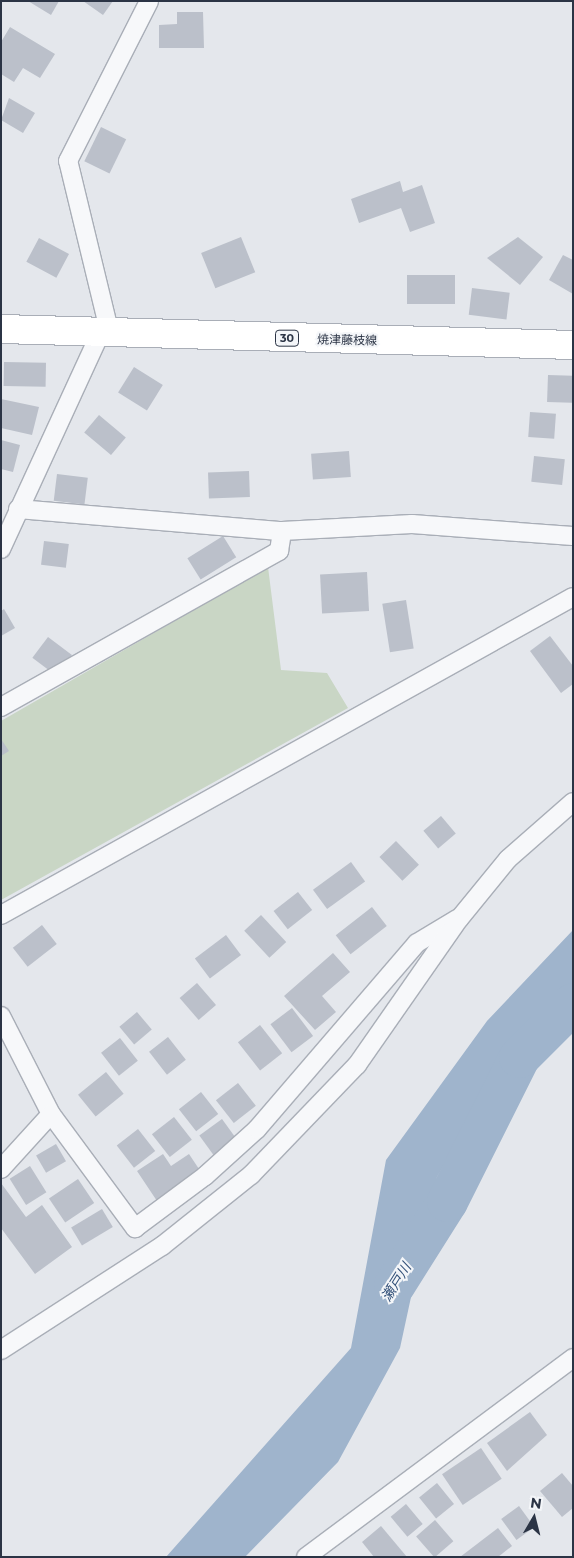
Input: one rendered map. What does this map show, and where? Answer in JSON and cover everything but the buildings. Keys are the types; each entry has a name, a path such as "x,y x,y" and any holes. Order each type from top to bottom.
{"main road":[{"name":"焼津藤枝線","path":"1,329 105,334 573,345"}],"street":[{"path":"1,549 18,508 105,334 68,161 149,1"},
{"path":"18,508 282,531 412,524 573,536"},
{"path":"1,708 279,550 282,531"},
{"path":"1,915 573,597"},
{"path":"1,1350 162,1246 251,1175 358,1064 459,918 508,859 573,802"},
{"path":"1,1016 51,1114 135,1228 205,1176 257,1129 417,943 459,918"},
{"path":"1,1170 51,1114"},
{"path":"306,1557 573,1358"}],"green space":[{"path":"268,567 281,670 327,673 348,708 1,900 1,721"}],"water":[{"path":"573,930 573,1001 500,1066 437,1177 400,1348 338,1462 245,1557 166,1557 351,1348 386,1160 487,1021"}],"waterway":[{"name":"瀬戸川","path":"394,1285 447,1201 519,1057 573,1003"}]}
